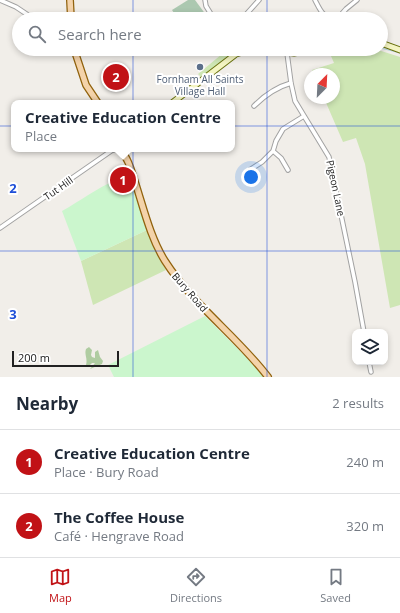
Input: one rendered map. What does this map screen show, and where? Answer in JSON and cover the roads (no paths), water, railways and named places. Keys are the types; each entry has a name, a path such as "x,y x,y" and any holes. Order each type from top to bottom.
{"main road":[{"path":"70,0 71,12"},
{"path":"388,46 400,50"},
{"path":"76,56 86,85 96,100"},
{"path":"176,100 233,56"},
{"name":"Bury Road","path":"122,152 129,164 155,243 165,262 193,298 245,350 268,377"}],"street":[{"path":"0,0 24,12"},
{"path":"205,0 206,6 210,12"},
{"path":"248,12 259,0"},
{"path":"315,0 322,12"},
{"path":"344,12 356,0"},
{"name":"Pigeon Lane","path":"287,56 291,83 296,101 330,156 363,329"},
{"path":"254,106 267,94 281,86 291,83"},
{"path":"248,171 262,162 273,151 276,141 283,129 304,116"},
{"path":"273,151 281,158 288,170"},
{"name":"Tut Hill","path":"0,228 109,152"},
{"path":"370,365 371,372"}],"waterway":[{"path":"388,50 400,53"}],"place":[{"name":"Fornham All Saints Village Hall","path":"200,67"},
{"name":"The Coffee House","path":"116,77"},
{"name":"Creative Education Centre","path":"123,180"}]}
